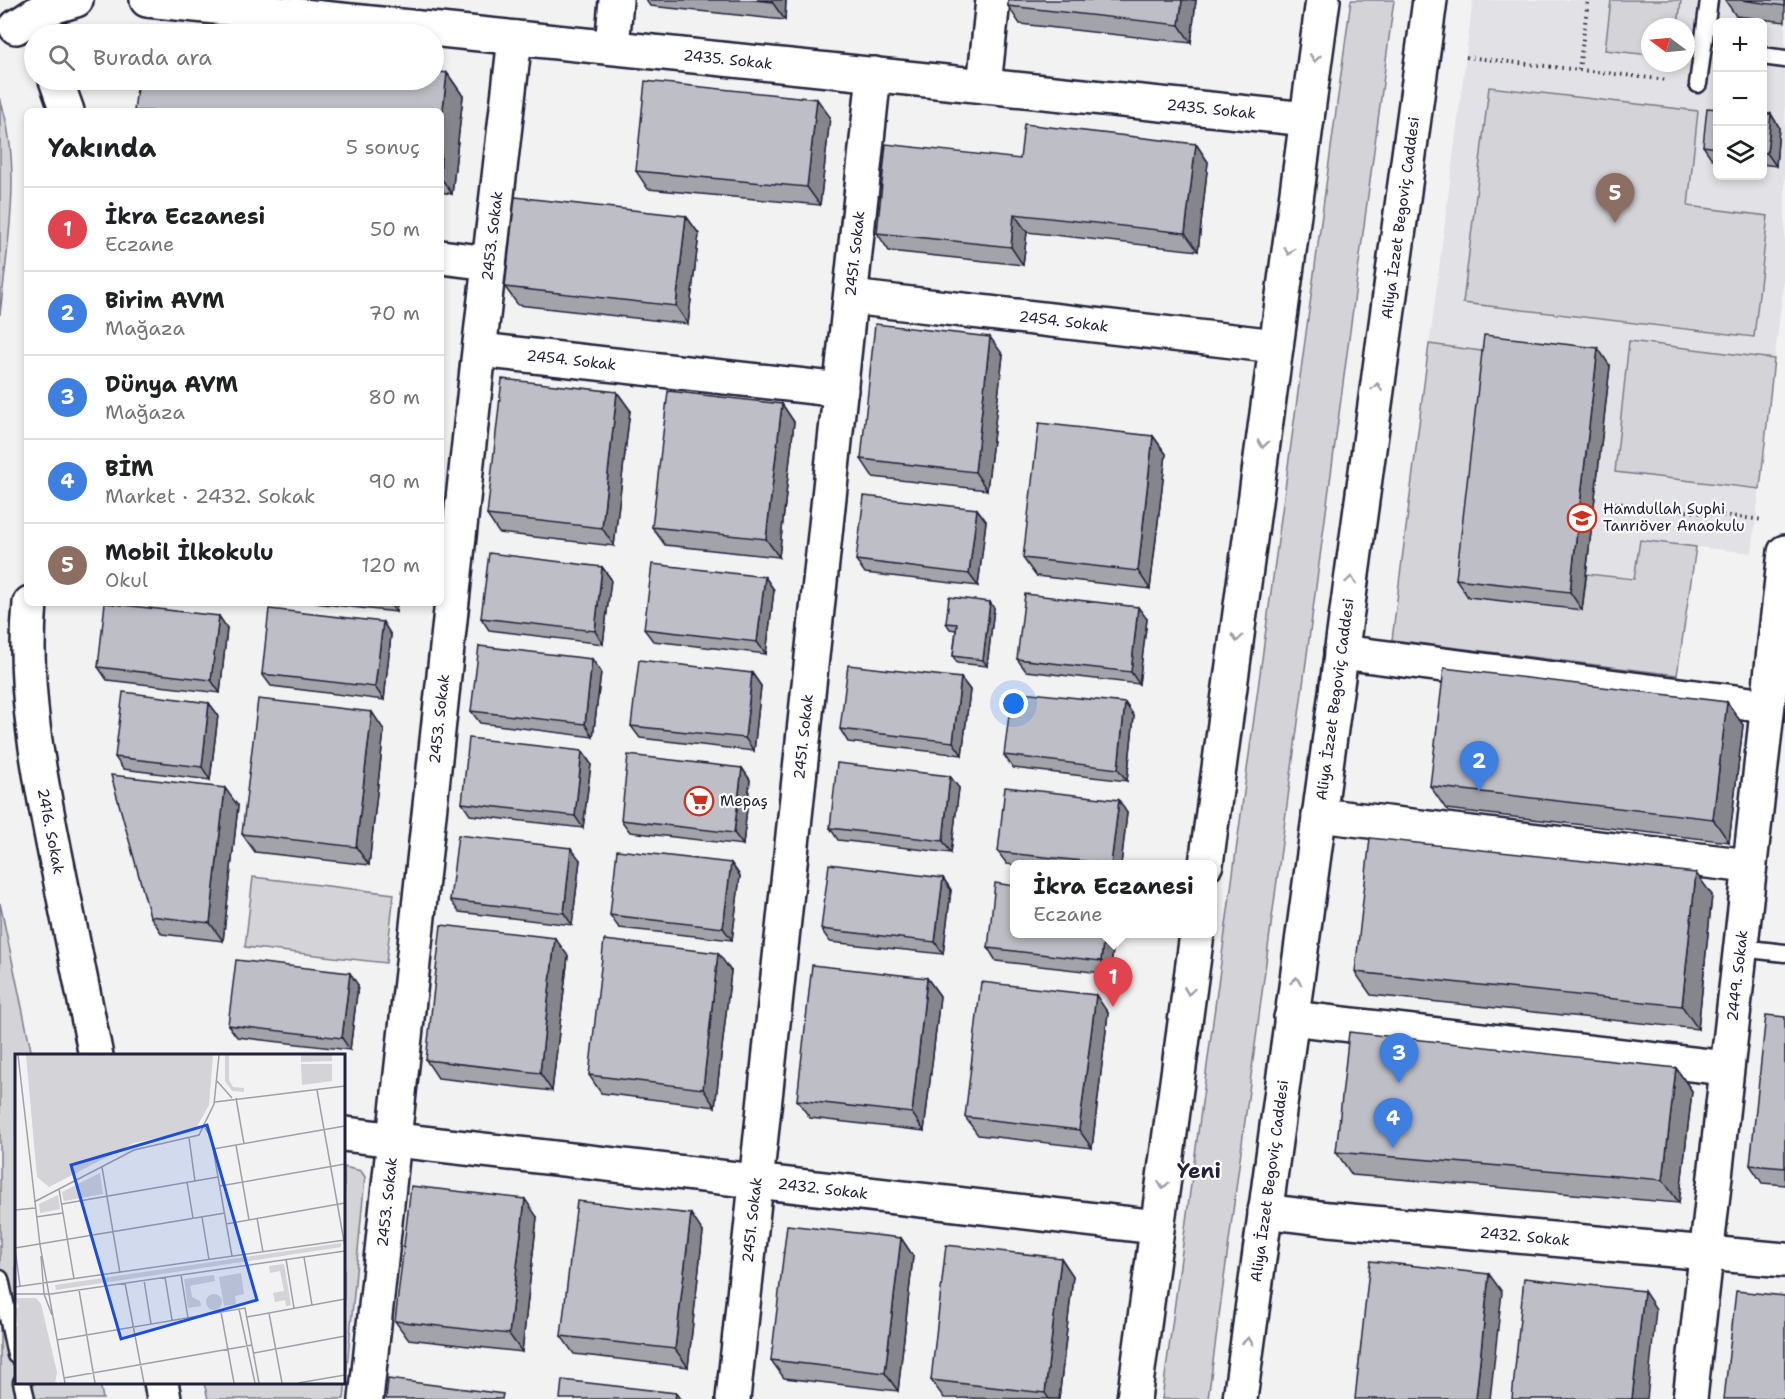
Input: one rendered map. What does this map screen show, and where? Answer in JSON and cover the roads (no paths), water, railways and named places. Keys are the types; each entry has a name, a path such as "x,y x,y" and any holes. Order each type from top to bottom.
{"street":[{"path":"17,29 42,10 76,0"},
{"name":"2435. Sokak","path":"147,0 242,5 399,24"},
{"path":"612,47 616,0"},
{"path":"984,86 993,0"},
{"path":"1207,860 1323,0"},
{"name":"Aliya İzzet Begoviç Caddesi","path":"1240,1399 1430,0"},
{"name":"2435. Sokak","path":"444,29 1307,119"},
{"name":"2453. Sokak","path":"366,1399 515,38"},
{"name":"2451. Sokak","path":"733,1399 874,74"},
{"path":"60,90 66,108"},
{"path":"444,256 489,263"},
{"name":"2454. Sokak","path":"851,297 1276,346"},
{"name":"2454. Sokak","path":"480,350 841,390"},
{"name":"2449. Sokak","path":"1690,1399 1785,552"},
{"name":"2416. Sokak","path":"30,606 27,635 29,678 37,760 96,1054"},
{"path":"1341,652 1767,706"},
{"path":"1319,814 1749,866"},
{"path":"1134,1399 1196,938"},
{"path":"1292,1017 1726,1068"},
{"name":"2432. Sokak","path":"345,1134 1157,1227"},
{"name":"2432. Sokak","path":"1265,1211 1341,1220 1785,1260"},
{"path":"160,1384 164,1399"}],"lane":[{"path":"1698,84 1710,50 1710,0"},
{"path":"1767,57 1785,59"},
{"path":"1740,948 1785,953"},
{"path":"0,1279 15,1350"},
{"path":"22,1384 26,1399"}],"place":[{"name":"Mobil İlkokulu","path":"1615,223"},
{"name":"Hamdullah Suphi Tanrıöver Anaokulu","path":"1582,518"},
{"name":"Birim AVM","path":"1479,791"},
{"name":"Mepaş","path":"699,801"},
{"name":"İkra Eczanesi","path":"1113,1007"},
{"name":"Dünya AVM","path":"1399,1083"},
{"name":"BİM","path":"1393,1148"}],"district":[{"name":"Yeni","path":"1199,1171"}]}
